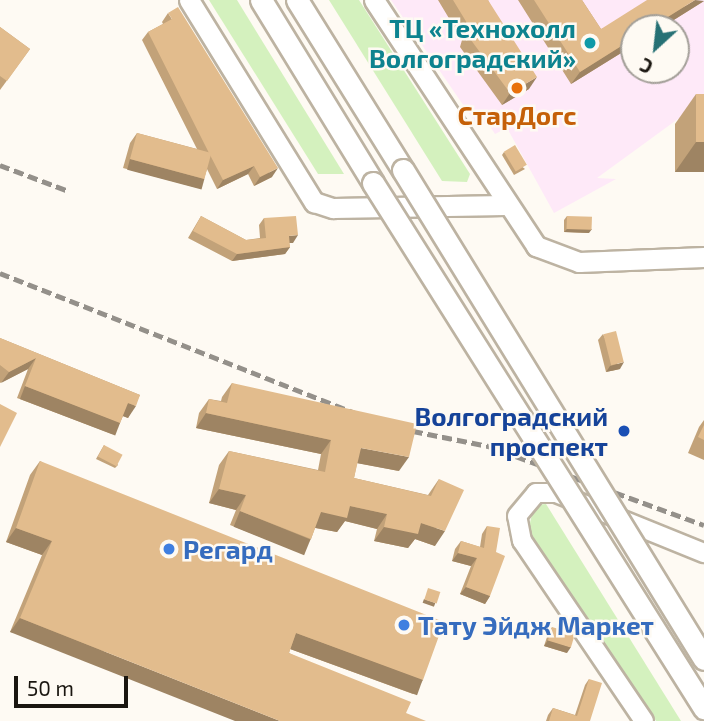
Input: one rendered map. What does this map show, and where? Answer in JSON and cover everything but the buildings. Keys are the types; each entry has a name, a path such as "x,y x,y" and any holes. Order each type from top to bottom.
{"main road":[{"path":"189,0 314,202 333,208 505,205"},
{"path":"261,0 373,183 704,708"},
{"path":"297,0 704,659"},
{"path":"374,0 526,237 563,260 704,257"}],"street":[{"path":"644,721 522,541 517,516 536,493 556,493 704,553"}],"shaded area":[{"path":"391,0 704,0 704,100 597,178 616,179 554,213 507,128 495,134 487,122 479,128"}],"green space":[{"path":"209,0 237,0 344,174 318,174"},
{"path":"329,0 359,0 470,174 467,182 442,181"},
{"path":"546,504 681,721 656,721 528,532 534,505"}],"railway":[{"path":"0,165 66,190"},
{"path":"0,273 355,413"},
{"path":"398,428 488,446 704,525"}],"place":[{"name":"ТЦ «Технохолл Волгоградский»","path":"590,43"},
{"name":"СтарДогс","path":"517,88"},
{"name":"Волгоградский проспект","path":"624,431"},
{"name":"Регард","path":"169,549"},
{"name":"Тату Эйдж Маркет","path":"404,625"}]}
